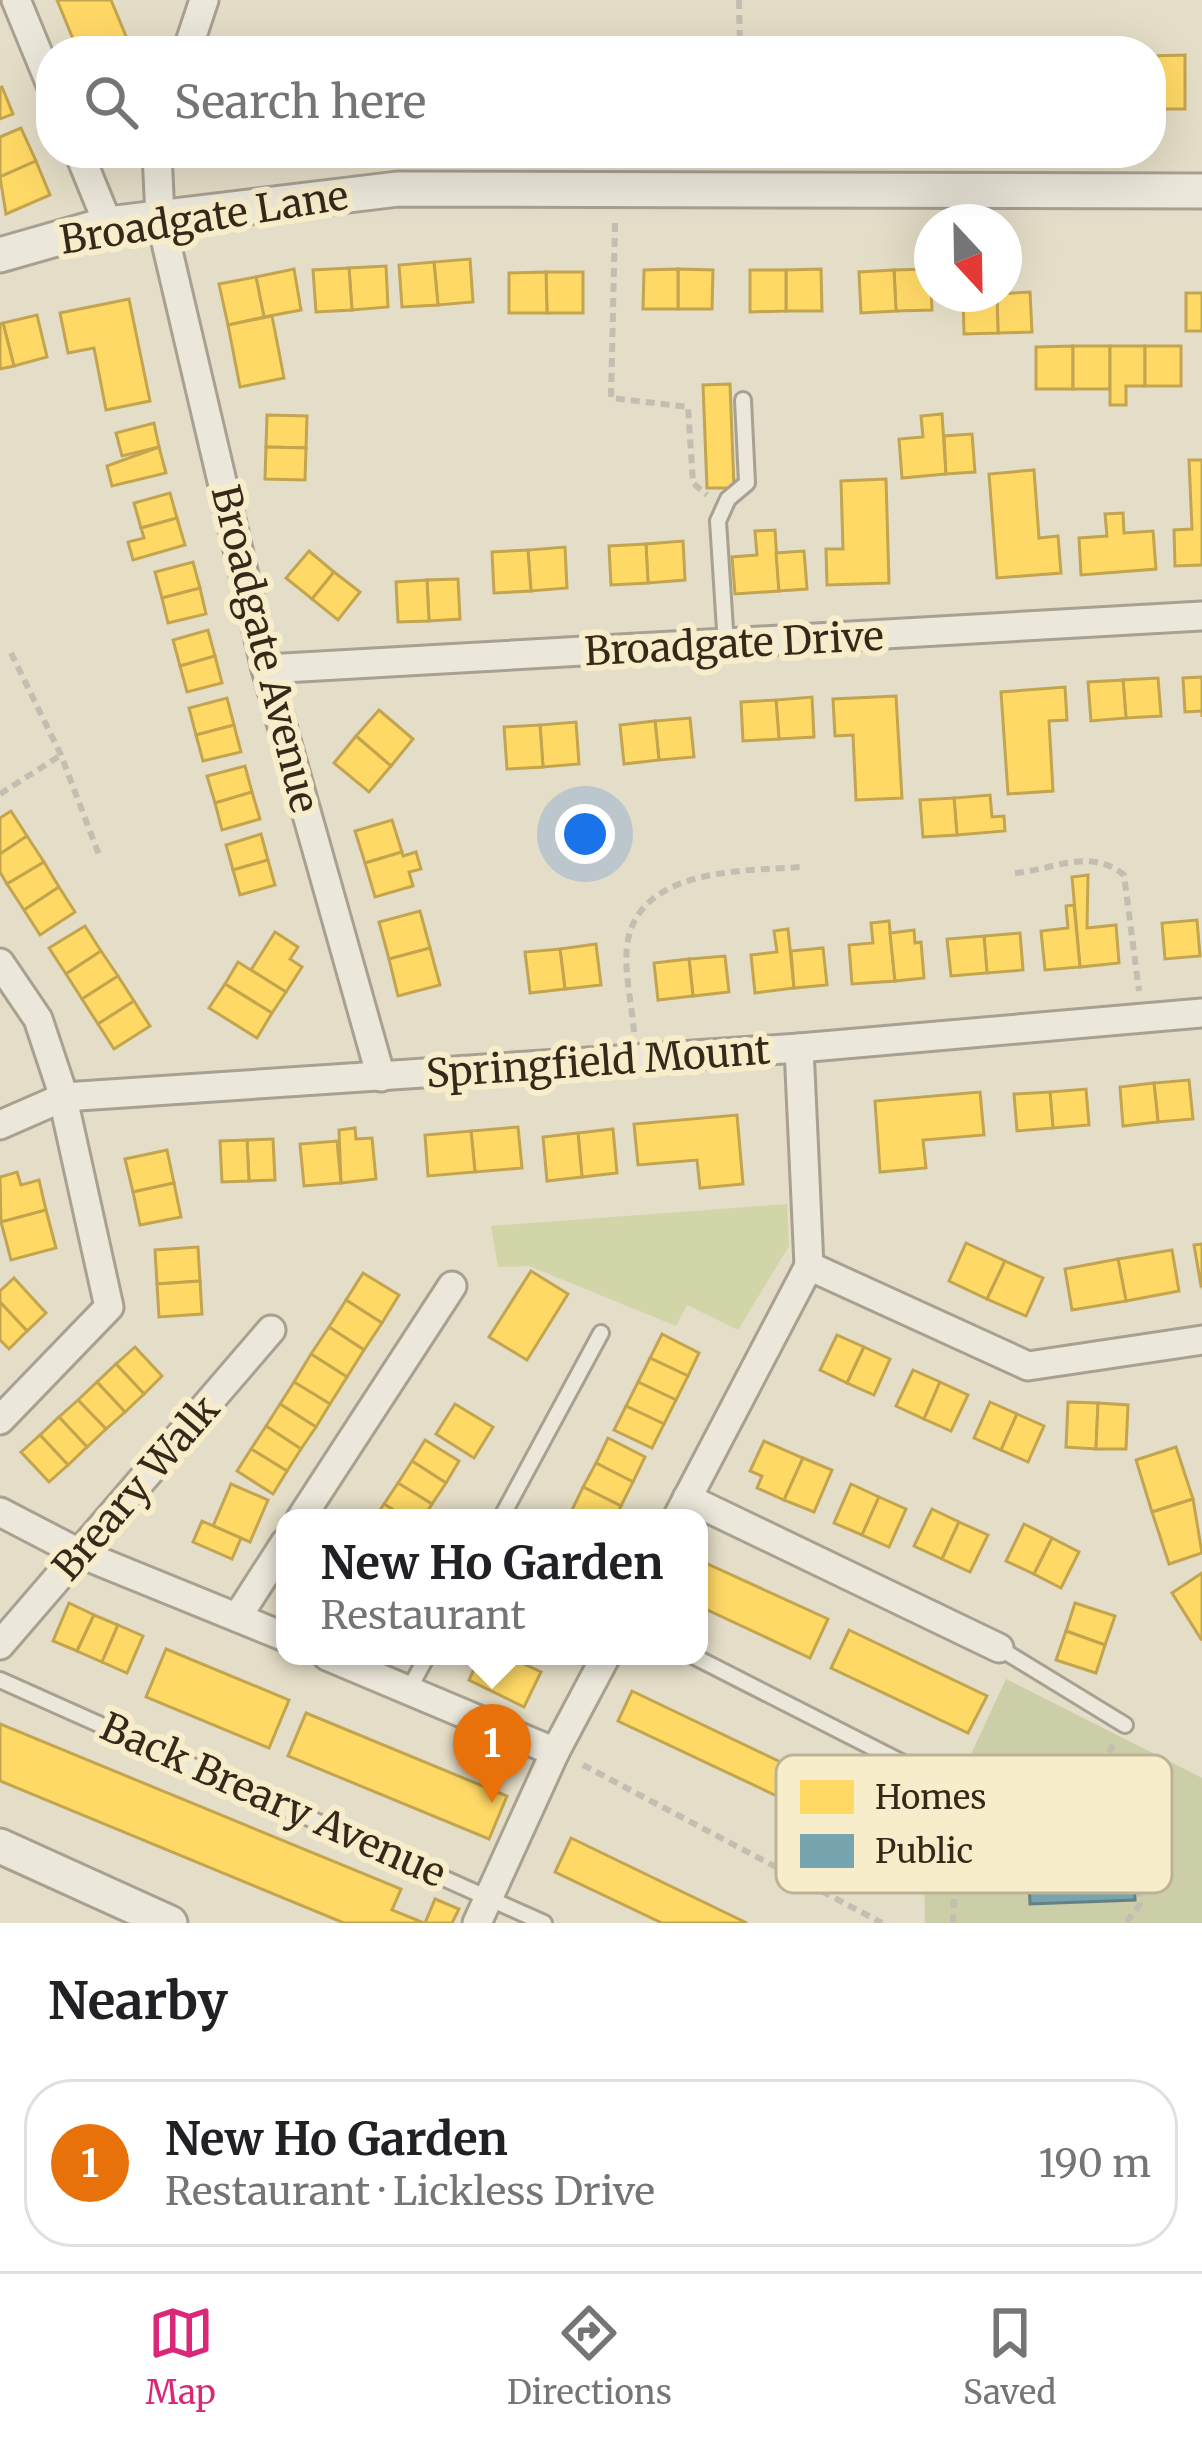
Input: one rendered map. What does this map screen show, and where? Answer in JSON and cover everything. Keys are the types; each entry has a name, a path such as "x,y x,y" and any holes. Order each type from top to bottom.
{"street":[{"path":"16,0 36,49"},
{"path":"192,36 204,0"},
{"path":"85,168 109,224"},
{"name":"Broadgate Avenue","path":"158,168 160,217 266,669 381,1077"},
{"name":"Broadgate Lane","path":"0,255 109,224 398,188 1202,191"},
{"name":"Broadgate Drive","path":"266,669 1202,616"},
{"path":"0,963 38,1019 64,1097 110,1307 0,1420"},
{"name":"Springfield Mount","path":"0,1125 64,1097 799,1048 1202,1013"},
{"path":"682,1508 809,1266 799,1048"},
{"path":"809,1266 1028,1366 1202,1340"},
{"path":"307,1509 452,1286"},
{"name":"Breary Walk","path":"0,1645 271,1330"},
{"path":"0,1512 81,1554 276,1633"},
{"path":"708,1519 999,1648"},
{"path":"238,1616 276,1557"},
{"path":"346,1665 555,1752"},
{"path":"477,1923 555,1752 601,1665"},
{"path":"0,1846 170,1923"}],"lane":[{"path":"726,645 718,521 747,483 743,400"},
{"path":"506,1509 601,1333"},
{"path":"999,1648 1124,1725"},
{"path":"708,1664 887,1755"},
{"path":"407,1693 422,1665"},
{"name":"Back Breary Avenue","path":"0,1680 544,1923"}],"path":[{"path":"740,0 740,36"},
{"path":"616,191 611,398 688,407 693,483 723,509"},
{"path":"11,652 61,755 99,855"},
{"path":"0,794 61,755"},
{"path":"1015,873 1081,861 1113,866 1124,874 1142,1018"},
{"path":"637,1059 627,946 634,923 650,902 711,873 802,867"},
{"path":"1107,1755 1124,1725"},
{"path":"555,1752 776,1868"},
{"path":"825,1893 882,1923"},
{"path":"953,1923 954,1893"},
{"path":"1126,1923 1140,1904 1140,1893"}],"green space":[{"path":"787,1204 789,1246 738,1330 687,1305 676,1326 529,1266 498,1267 491,1226"},
{"path":"1006,1679 1156,1755 971,1755"},
{"path":"1172,1763 1202,1778 1202,1923 925,1923 925,1893 1030,1893 1030,1904 1135,1900 1126,1893 1172,1893"}],"building: Homes":[{"path":"57,0 111,0 126,36 72,36"},
{"path":"1185,55 1185,109 1166,109 1166,56"},
{"path":"0,88 13,114 0,119"},
{"path":"21,128 36,161 0,177 0,137"},
{"path":"36,161 50,195 6,214 0,177"},
{"path":"470,259 473,302 438,305 434,262"},
{"path":"434,262 438,305 402,307 399,265"},
{"path":"386,266 388,307 352,310 349,268"},
{"path":"349,268 352,310 316,312 313,270"},
{"path":"294,269 301,310 264,317 256,277"},
{"path":"678,269 713,270 712,309 678,309"},
{"path":"678,269 678,309 643,309 644,270"},
{"path":"821,269 822,311 786,311 786,270"},
{"path":"914,269 914,310 896,311 894,270"},
{"path":"750,270 786,270 786,311 750,312"},
{"path":"894,270 896,311 861,313 859,272"},
{"path":"546,272 583,272 583,313 547,313"},
{"path":"546,272 547,313 509,313 509,273"},
{"path":"256,277 264,317 228,325 219,284"},
{"path":"1022,292 1030,292 1032,332 998,333 997,312 1022,312"},
{"path":"1186,293 1202,293 1202,331 1186,331"},
{"path":"129,299 150,401 106,410 94,348 68,353 60,313"},
{"path":"963,312 997,312 998,333 964,334"},
{"path":"37,315 47,357 14,366 3,323"},
{"path":"272,316 284,378 240,387 228,325"},
{"path":"0,324 14,366 0,369"},
{"path":"1073,346 1073,389 1036,389 1036,347"},
{"path":"1073,346 1110,346 1110,389 1073,389"},
{"path":"1110,346 1145,346 1145,386 1126,386 1126,405 1110,405"},
{"path":"1145,346 1181,346 1181,386 1145,386"},
{"path":"730,384 734,488 707,488 703,385"},
{"path":"942,414 946,474 902,478 899,439 923,437 921,416"},
{"path":"267,415 307,416 306,448 266,447"},
{"path":"154,423 159,447 122,456 116,433"},
{"path":"972,434 975,472 946,474 944,436"},
{"path":"159,447 166,473 112,486 107,466"},
{"path":"266,447 306,448 305,480 265,479"},
{"path":"1189,460 1202,460 1202,565 1175,566 1174,530 1192,529"},
{"path":"1034,470 1039,538 1058,536 1061,573 997,578 989,474"},
{"path":"886,479 889,583 827,585 826,549 843,549 841,481"},
{"path":"170,493 177,518 141,528 134,503"},
{"path":"1123,513 1124,533 1153,531 1156,569 1081,575 1079,538 1107,536 1105,514"},
{"path":"177,518 185,545 133,560 128,542 144,538 141,528"},
{"path":"775,530 779,591 735,594 732,557 757,555 755,531"},
{"path":"683,541 685,580 648,583 646,544"},
{"path":"646,544 648,583 611,585 609,546"},
{"path":"565,547 567,588 531,591 528,550"},
{"path":"528,550 531,591 494,593 492,552"},
{"path":"309,551 334,572 312,599 286,578"},
{"path":"804,551 807,589 779,591 776,553"},
{"path":"193,562 200,588 162,598 155,572"},
{"path":"334,572 360,592 338,620 312,599"},
{"path":"458,579 460,619 429,621 427,580"},
{"path":"427,580 429,621 398,622 396,582"},
{"path":"200,588 206,614 168,623 162,598"},
{"path":"208,630 215,656 180,666 173,640"},
{"path":"215,656 222,683 187,692 180,666"},
{"path":"1202,677 1202,711 1185,712 1183,678"},
{"path":"1158,678 1161,716 1126,718 1123,680"},
{"path":"1123,680 1126,718 1091,721 1088,682"},
{"path":"1065,687 1067,720 1049,721 1053,791 1008,794 1001,692"},
{"path":"896,696 902,798 856,800 853,735 835,736 833,699"},
{"path":"812,697 814,737 779,739 776,700"},
{"path":"227,698 234,725 196,735 189,708"},
{"path":"776,700 779,739 743,741 741,702"},
{"path":"379,710 413,739 391,766 356,736"},
{"path":"690,718 694,757 659,760 655,721"},
{"path":"655,721 659,760 624,764 620,725"},
{"path":"576,722 579,764 543,767 540,725"},
{"path":"234,725 241,752 203,761 196,735"},
{"path":"540,725 543,767 507,769 504,727"},
{"path":"356,736 391,766 369,792 334,763"},
{"path":"245,766 252,792 215,803 207,776"},
{"path":"252,792 260,819 222,830 215,803"},
{"path":"990,795 992,817 1004,816 1005,831 957,835 954,798"},
{"path":"954,798 957,835 923,837 920,800"},
{"path":"11,811 27,836 0,854 0,818"},
{"path":"392,820 402,852 365,863 355,831"},
{"path":"261,834 268,860 233,870 226,845"},
{"path":"27,836 44,862 7,884 0,872 0,854"},
{"path":"402,852 403,856 416,852 421,869 409,872 413,886 375,897 365,863"},
{"path":"268,860 275,885 240,895 233,870"},
{"path":"44,862 59,887 24,910 7,884"},
{"path":"1088,875 1087,928 1116,925 1119,963 1080,967 1072,877"},
{"path":"59,887 75,912 40,935 24,910"},
{"path":"1074,905 1080,967 1045,970 1041,931 1068,928 1066,906"},
{"path":"420,911 430,948 389,959 379,922"},
{"path":"1197,920 1200,956 1165,959 1162,923"},
{"path":"889,921 895,981 852,984 849,945 873,943 871,923"},
{"path":"85,926 101,951 66,974 49,948"},
{"path":"788,929 794,988 755,993 751,955 777,952 774,931"},
{"path":"914,930 915,943 921,942 924,978 895,981 890,933"},
{"path":"275,932 298,947 290,959 302,967 286,992 251,970"},
{"path":"1020,933 1023,970 987,973 984,936"},
{"path":"984,936 987,973 951,976 947,939"},
{"path":"596,944 601,985 565,989 560,949"},
{"path":"430,948 440,985 398,996 389,959"},
{"path":"823,948 827,985 794,988 791,951"},
{"path":"560,949 565,989 530,993 525,952"},
{"path":"101,951 118,976 82,999 66,974"},
{"path":"725,956 729,992 693,996 689,959"},
{"path":"689,959 693,996 658,1000 654,963"},
{"path":"238,962 286,992 272,1013 225,984"},
{"path":"118,976 134,1001 98,1024 82,999"},
{"path":"225,984 272,1013 257,1038 209,1008"},
{"path":"134,1001 150,1026 114,1049 98,1024"},
{"path":"1189,1080 1193,1119 1158,1122 1154,1083"},
{"path":"1154,1083 1158,1122 1123,1126 1120,1087"},
{"path":"1086,1089 1089,1125 1053,1128 1050,1092"},
{"path":"980,1092 984,1135 923,1140 926,1168 880,1172 875,1101"},
{"path":"1050,1092 1053,1128 1017,1131 1014,1094"},
{"path":"737,1115 743,1184 700,1188 697,1160 638,1165 634,1124"},
{"path":"518,1127 522,1168 475,1172 471,1131"},
{"path":"355,1128 356,1139 372,1138 376,1179 341,1183 339,1130"},
{"path":"613,1129 617,1173 582,1177 578,1133"},
{"path":"471,1131 475,1172 428,1176 425,1135"},
{"path":"578,1133 582,1177 547,1181 543,1137"},
{"path":"273,1139 275,1180 249,1181 247,1140"},
{"path":"247,1140 249,1181 222,1182 220,1141"},
{"path":"337,1141 341,1183 304,1186 300,1144"},
{"path":"167,1150 174,1183 133,1192 125,1159"},
{"path":"17,1172 21,1185 39,1180 46,1210 1,1222 0,1177"},
{"path":"174,1183 181,1217 140,1225 133,1192"},
{"path":"46,1210 56,1248 11,1260 1,1222"},
{"path":"966,1243 1005,1261 987,1299 949,1281"},
{"path":"1202,1244 1202,1285 1201,1286 1194,1245"},
{"path":"198,1247 200,1281 157,1284 155,1250"},
{"path":"1172,1250 1179,1291 1126,1301 1118,1259"},
{"path":"1118,1259 1126,1301 1072,1310 1065,1269"},
{"path":"1005,1261 1043,1278 1026,1316 987,1299"},
{"path":"531,1271 568,1294 527,1360 489,1337"},
{"path":"363,1273 399,1295 382,1323 346,1300"},
{"path":"14,1278 46,1313 27,1331 0,1302 0,1291"},
{"path":"200,1281 202,1314 159,1317 157,1284"},
{"path":"346,1300 382,1323 364,1350 329,1327"},
{"path":"0,1302 27,1331 9,1349 0,1340"},
{"path":"329,1327 364,1350 347,1377 311,1354"},
{"path":"662,1334 699,1353 688,1376 650,1358"},
{"path":"837,1335 864,1347 847,1383 820,1370"},
{"path":"135,1347 162,1376 144,1394 116,1364"},
{"path":"864,1347 890,1359 874,1395 847,1383"},
{"path":"311,1354 347,1377 330,1404 294,1382"},
{"path":"650,1358 688,1376 676,1400 638,1382"},
{"path":"116,1364 144,1394 125,1412 97,1382"},
{"path":"913,1370 940,1382 924,1419 896,1406"},
{"path":"97,1382 125,1412 106,1429 78,1400"},
{"path":"294,1382 330,1404 316,1427 280,1404"},
{"path":"638,1382 676,1400 664,1424 626,1406"},
{"path":"940,1382 968,1395 951,1431 924,1419"},
{"path":"78,1400 106,1429 87,1447 59,1417"},
{"path":"990,1402 1017,1414 1001,1450 974,1438"},
{"path":"1068,1402 1098,1403 1096,1449 1066,1447"},
{"path":"1098,1403 1128,1405 1126,1449 1096,1449"},
{"path":"280,1404 316,1427 301,1449 266,1426"},
{"path":"455,1404 493,1427 474,1458 436,1434"},
{"path":"626,1406 664,1424 652,1448 614,1430"},
{"path":"1017,1414 1044,1426 1028,1462 1001,1450"},
{"path":"59,1417 87,1447 68,1465 40,1435"},
{"path":"266,1426 301,1449 287,1471 251,1449"},
{"path":"40,1435 68,1465 49,1482 21,1452"},
{"path":"608,1438 645,1457 633,1482 596,1463"},
{"path":"425,1440 459,1461 446,1483 412,1461"},
{"path":"764,1441 803,1458 784,1500 757,1488 762,1476 750,1471"},
{"path":"1176,1447 1193,1499 1152,1512 1136,1460"},
{"path":"251,1449 287,1471 273,1494 237,1471"},
{"path":"803,1458 832,1470 814,1512 784,1500"},
{"path":"412,1461 446,1483 432,1504 398,1483"},
{"path":"596,1463 633,1482 621,1506 583,1487"},
{"path":"398,1483 432,1504 429,1509 392,1509 384,1504"},
{"path":"231,1484 268,1500 250,1542 213,1526"},
{"path":"851,1484 879,1497 862,1535 834,1523"},
{"path":"583,1487 621,1506 620,1509 572,1509"},
{"path":"879,1497 906,1509 889,1547 862,1535"},
{"path":"1193,1499 1202,1553 1169,1564 1152,1512"},
{"path":"932,1509 959,1522 942,1559 914,1546"},
{"path":"202,1521 241,1538 232,1559 193,1542"},
{"path":"959,1522 988,1535 970,1572 942,1559"},
{"path":"1024,1524 1052,1538 1034,1574 1006,1561"},
{"path":"1052,1538 1079,1552 1061,1588 1034,1574"},
{"path":"708,1564 828,1619 810,1658 708,1610"},
{"path":"1202,1573 1202,1638 1201,1639 1172,1593"},
{"path":"69,1603 94,1615 77,1651 53,1641"},
{"path":"1075,1603 1115,1616 1105,1645 1066,1631"},
{"path":"94,1615 118,1625 102,1662 77,1651"},
{"path":"118,1625 143,1636 127,1673 102,1662"},
{"path":"849,1630 987,1696 968,1733 831,1668"},
{"path":"1066,1631 1105,1645 1096,1673 1056,1660"},
{"path":"166,1649 289,1700 269,1748 146,1697"},
{"path":"476,1665 526,1665 541,1672 524,1707 469,1680"},
{"path":"632,1691 776,1760 776,1796 618,1721"},
{"path":"306,1713 507,1796 489,1839 288,1756"},
{"path":"0,1724 401,1889 392,1910 424,1923 344,1923 0,1781"},
{"path":"571,1838 747,1923 662,1923 555,1872"},
{"path":"435,1899 459,1909 452,1923 425,1923"}],"building: Public":[{"path":"1030,1893 1135,1893 1135,1900 1030,1904"}],"place":[{"name":"New Ho Garden","path":"492,1803"}]}
